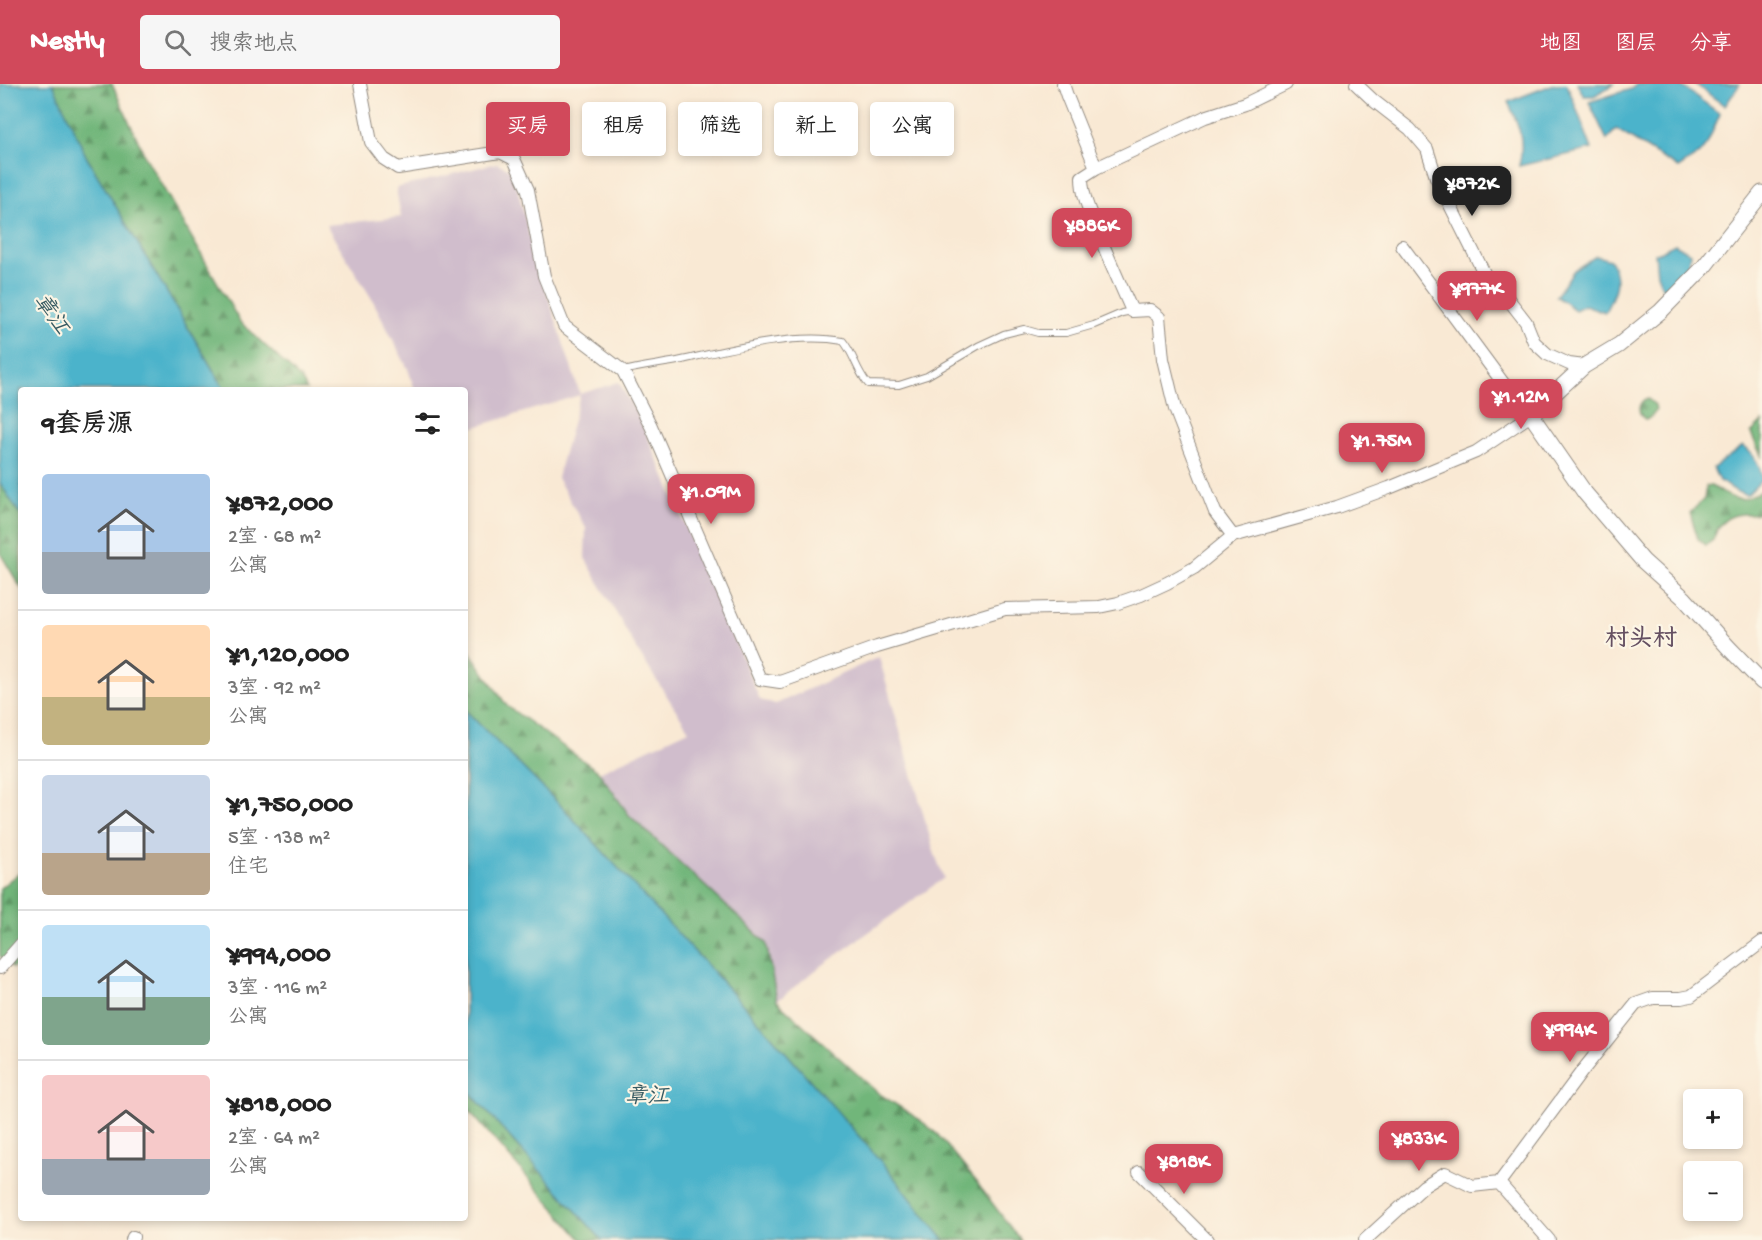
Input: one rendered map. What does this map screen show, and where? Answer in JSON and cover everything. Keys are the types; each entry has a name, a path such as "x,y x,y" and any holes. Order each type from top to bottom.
{"street":[{"path":"360,84 371,142 384,159 398,168 500,152 514,159 528,190 544,276 564,326 623,371 651,426 760,679 769,682 780,682 877,647 1005,609 1100,607 1118,603 1158,587 1194,568 1233,536 1337,507 1476,452 1531,415 1584,366 1619,345 1661,311 1703,268 1762,193"},
{"path":"1063,84 1096,168"},
{"path":"1233,536 1215,512 1175,409 1163,359 1158,317 1150,310 1132,311 1112,268 1082,190 1082,177 1096,168 1205,117 1245,104 1286,84"},
{"path":"1356,84 1410,129 1427,149 1436,177 1486,277 1505,295 1526,322 1534,342 1547,354 1569,364 1584,366"},
{"path":"1402,246 1509,391 1531,415 1585,493 1643,561 1684,598 1762,682"},
{"path":"1365,1240 1424,1186 1445,1173 1472,1185 1499,1183 1636,1004 1653,998 1691,996 1762,942"},
{"path":"0,968 18,947"},
{"path":"1139,1172 1207,1240"},
{"path":"1499,1183 1549,1240"}],"lane":[{"path":"623,371 724,349 825,337 843,341 867,384 899,385 927,376 978,346 1004,334 1024,329 1038,333 1066,333 1132,311"}],"shaded area":[{"path":"497,163 513,171 534,254 580,394 619,382 641,421 760,700 776,704 879,657 934,852 944,878 809,975 777,1001 766,943 629,815 599,772 689,730 637,650 585,558 586,528 557,478 580,395 468,429 468,387 414,387 408,369 372,299 326,225 401,217 396,188"}],"green space":[{"path":"53,84 112,84 145,156 240,322 301,379 305,387 223,387 87,158"},
{"path":"1648,399 1655,405 1656,411 1646,420 1639,408 1641,403"},
{"path":"1762,422 1762,458 1751,433"},
{"path":"0,483 18,511 18,583 0,553"},
{"path":"1706,486 1711,486 1731,497 1742,499 1762,490 1762,511 1727,518 1717,529 1713,540 1706,545 1698,539 1690,513 1704,499"},
{"path":"468,649 507,706 599,772 629,815 766,943 777,1001 878,1093 937,1134 1020,1240 944,1240 884,1165 767,1031 564,809 468,713"},
{"path":"18,873 18,964 13,968 0,956 0,888"},
{"path":"468,1090 602,1240 582,1240 468,1109"}],"water":[{"name":"章江","path":"0,84 53,84 87,158 223,387 18,387 18,511 0,483"},
{"path":"1554,84 1567,84 1592,149 1519,166 1520,133 1508,102"},
{"path":"1577,84 1614,84 1594,96 1584,96"},
{"path":"1637,84 1679,84 1720,114 1707,144 1699,154 1678,168 1616,129 1607,140 1589,102 1631,89"},
{"path":"1695,84 1740,84 1725,106"},
{"path":"1675,244 1690,253 1688,267 1665,294 1657,274 1655,254"},
{"path":"1596,256 1610,260 1613,267 1616,280 1612,299 1605,312 1585,305 1575,310 1556,296 1574,270"},
{"path":"1743,446 1757,461 1762,480 1747,495 1719,481 1713,468"},
{"name":"章江","path":"468,713 564,809 767,1031 884,1165 944,1240 602,1240 468,1090"}],"district":[{"name":"村头村","path":"1641,637"}]}
